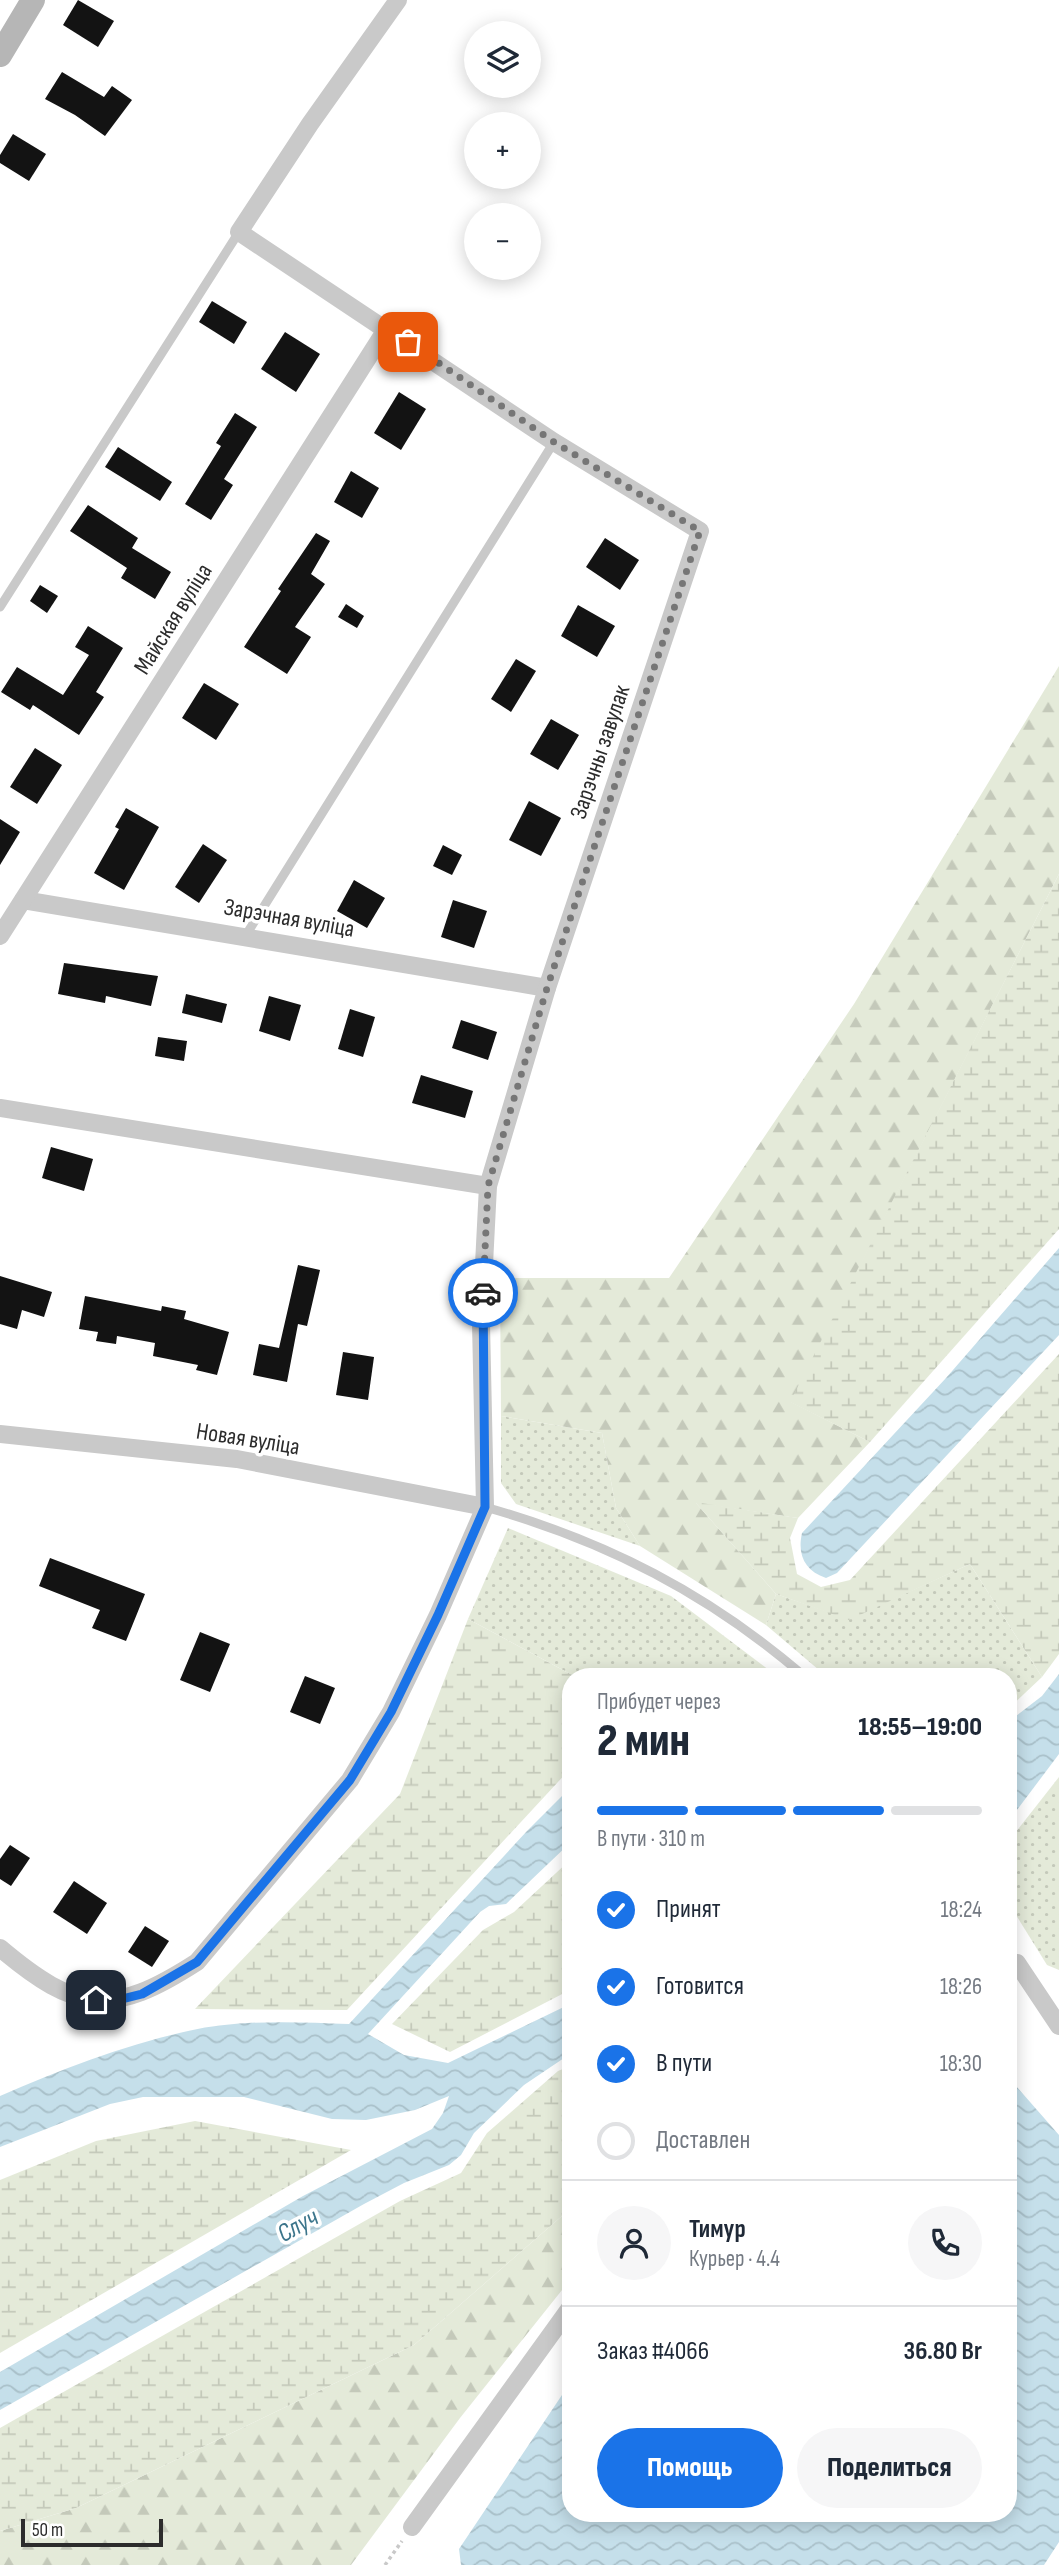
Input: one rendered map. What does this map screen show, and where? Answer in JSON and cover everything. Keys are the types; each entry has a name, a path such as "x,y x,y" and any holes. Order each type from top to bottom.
{"main road":[{"path":"0,55 33,0"}],"street":[{"path":"398,0 310,124 239,232 387,328 554,442"},
{"name":"Майская вуліца","path":"0,936 387,328"},
{"name":"Зарэчны завулак","path":"485,1507 481,1323 488,1186 547,988 700,531 554,442"},
{"name":"Зарэчная вуліца","path":"23,900 246,935 547,988"},
{"path":"9,1109 488,1186"},
{"name":"Новая вуліца","path":"0,1434 237,1459 485,1507"},
{"path":"0,1948 52,1987 76,1997 118,2000 142,1994 197,1962 350,1780 391,1712 438,1615 485,1507"},
{"path":"1017,1963 1059,2026"},
{"path":"412,2527 562,2319"}],"lane":[{"path":"0,607 239,232"},
{"path":"246,935 554,442"},
{"path":"485,1507 531,1520 614,1552 712,1604 795,1668"}],"path":[{"path":"385,2565 412,2527"}],"green space":[{"path":"1059,666 1059,874 791,1402 870,1442 798,1518 696,1503 776,1594 766,1625 640,1546 616,1508 602,1433 501,1416 500,1278 669,1278 854,1004"},
{"path":"1059,874 1059,1229 870,1442 790,1402"},
{"path":"1059,1354 1059,1654 1042,1677 970,1564 849,1620 776,1594 695,1502 798,1518 790,1538 797,1574 821,1587 850,1580"},
{"path":"501,1416 602,1433 616,1508 640,1546 516,1504 501,1483"},
{"path":"508,1528 671,1596 766,1668 562,1670 468,1619"},
{"path":"970,1564 1042,1677 1017,1701 1017,1668 817,1668 766,1625 776,1594 849,1619"},
{"path":"468,1619 562,1670 562,1778 347,2010 195,2009 400,1794"},
{"path":"1059,1777 1059,1970 1047,1965 1017,1917 1017,1831"},
{"path":"562,1867 562,1994 450,2052 392,2024 483,1930 514,1912"},
{"path":"562,2069 562,2216 414,2345 76,2508 0,2531 0,2428 400,2201 461,2173 487,2133"},
{"path":"195,2121 351,2150 0,2353 0,2180 96,2141"},
{"path":"562,2216 562,2290 460,2418 351,2565 0,2565 0,2531 76,2508 414,2345"}],"water":[{"path":"1059,1248 1059,1335 837,1573 826,1578 813,1571 802,1555 802,1533 946,1378"},
{"path":"1059,1674 1059,1754 1017,1810 1017,1715 1042,1696"},
{"name":"Случ","path":"562,1796 562,1851 506,1904 489,1906 480,1912 368,2034 404,2055 448,2063 562,2008 562,2059 524,2085 474,2133 461,2155 449,2165 404,2183 364,2204 0,2410 0,2372 303,2196 432,2129 443,2113 449,2096 415,2110 366,2120 332,2119 244,2097 143,2097 110,2104 0,2147 0,2096 92,2059 188,2031 248,2023 349,2024"},
{"path":"1017,2087 1059,2135 1059,2542 1044,2565 461,2565 459,2549 562,2395 562,2522 1017,2522"}],"building":[{"path":"78,0 114,21 98,47 63,25"},
{"path":"62,72 104,97 112,86 132,100 105,136 75,115 45,99"},
{"path":"13,134 46,154 29,181 0,163 0,155"},
{"path":"212,301 247,322 234,344 199,322"},
{"path":"285,332 320,354 296,392 261,369"},
{"path":"399,392 426,409 401,450 374,433"},
{"path":"235,413 257,427 224,479 233,485 211,520 185,504 221,446 216,443"},
{"path":"118,447 172,482 160,501 105,467"},
{"path":"351,471 379,488 362,518 334,502"},
{"path":"88,505 138,538 132,548 171,572 155,599 121,578 127,568 70,531"},
{"path":"316,533 330,541 311,574 325,584 295,627 311,637 287,674 244,647 281,591 278,589"},
{"path":"605,538 639,560 620,590 586,567"},
{"path":"40,585 58,596 47,613 30,601"},
{"path":"346,604 364,616 357,628 338,617"},
{"path":"578,605 615,626 597,657 561,636"},
{"path":"88,626 123,648 96,692 104,697 79,735 33,705 30,710 1,692 17,667 63,695 89,655 75,647"},
{"path":"516,659 536,671 511,712 491,699"},
{"path":"204,683 239,704 216,740 182,718"},
{"path":"551,719 579,735 558,770 530,754"},
{"path":"35,748 62,765 37,804 10,787"},
{"path":"529,801 561,818 541,856 509,840"},
{"path":"126,808 159,827 124,890 94,873 119,829 115,827"},
{"path":"0,819 20,832 0,865"},
{"path":"203,844 227,860 199,903 175,887"},
{"path":"443,845 462,855 452,875 433,866"},
{"path":"354,880 385,898 367,928 337,911"},
{"path":"453,900 487,911 474,948 441,937"},
{"path":"64,963 158,976 151,1006 106,996 105,1003 58,994"},
{"path":"186,994 227,1004 222,1023 182,1013"},
{"path":"269,996 301,1005 290,1041 259,1031"},
{"path":"350,1009 375,1017 363,1057 338,1049"},
{"path":"461,1020 497,1032 488,1060 452,1048"},
{"path":"158,1037 187,1041 184,1061 155,1056"},
{"path":"421,1075 473,1091 465,1118 412,1103"},
{"path":"51,1147 93,1159 84,1191 42,1178"},
{"path":"298,1265 320,1270 307,1326 298,1324 287,1382 253,1375 259,1344 279,1348"},
{"path":"0,1276 52,1292 44,1317 22,1310 17,1329 0,1324"},
{"path":"85,1296 161,1311 162,1306 186,1311 184,1319 229,1332 217,1375 196,1370 198,1365 153,1356 155,1343 117,1336 116,1344 96,1341 98,1332 79,1329"},
{"path":"343,1352 374,1357 368,1400 336,1395"},
{"path":"50,1558 145,1594 126,1641 92,1628 100,1610 39,1586"},
{"path":"200,1632 230,1644 210,1692 180,1680"},
{"path":"305,1676 335,1688 320,1724 290,1712"},
{"path":"10,1845 30,1858 11,1886 0,1879 0,1859"},
{"path":"74,1881 107,1903 87,1934 53,1912"},
{"path":"145,1926 169,1941 152,1967 128,1952"}],"way so far":[{"path":"408,342 554,442 700,531 547,988 488,1186 483,1293"}],"route":[{"path":"96,2000 118,2000 142,1994 197,1962 350,1780 391,1712 438,1615 485,1507 481,1323 483,1293"}]}
